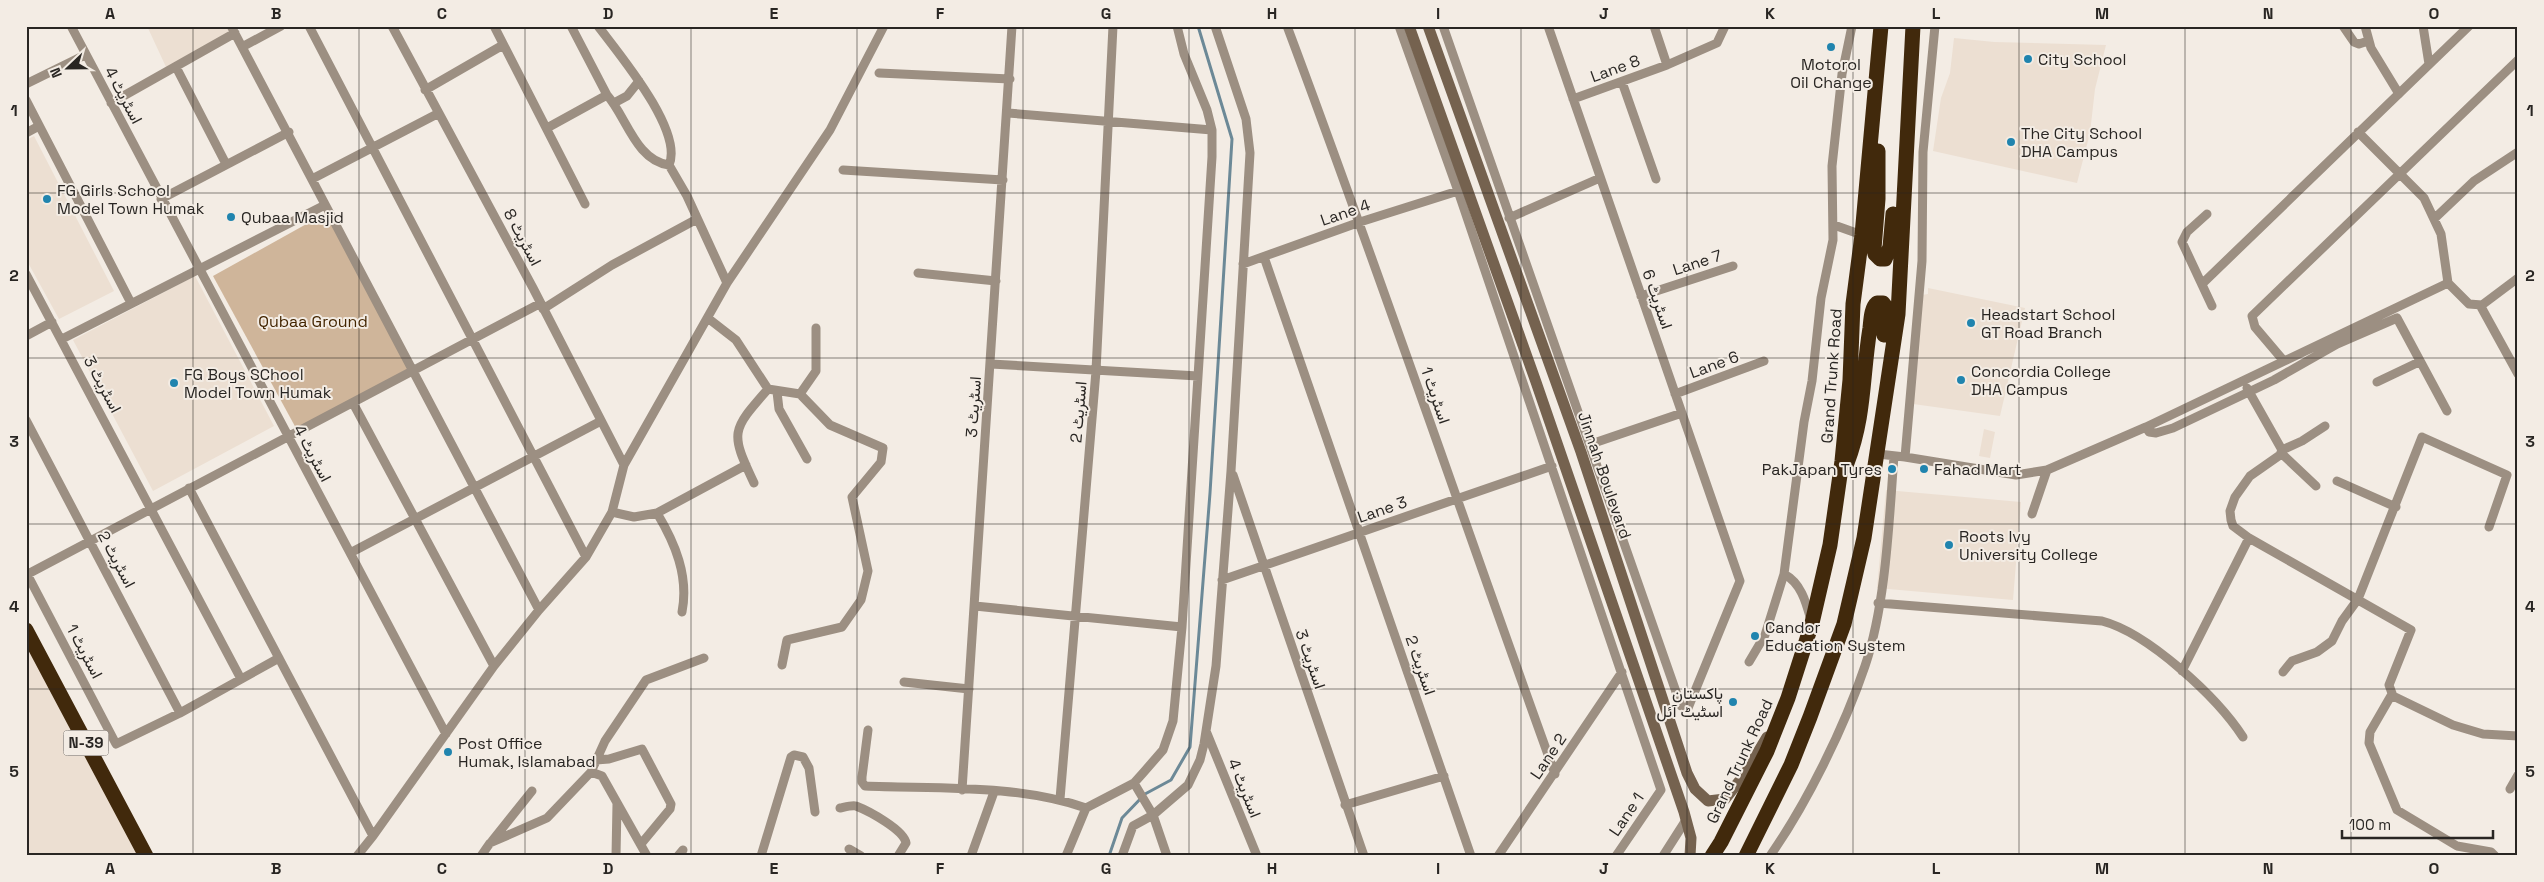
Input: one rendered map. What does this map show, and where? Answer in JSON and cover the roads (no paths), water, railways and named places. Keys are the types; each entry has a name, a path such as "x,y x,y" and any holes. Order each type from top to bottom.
{"highway":[{"name":"Grand Trunk Road","path":"1712,856 1721,842 1767,750 1788,698 1812,623 1828,554 1839,485 1850,380 1853,304 1862,235 1881,26"},
{"path":"1746,856 1791,765 1844,624 1864,538 1898,314 1912,26"},
{"path":"1877,66 1878,199 1874,248 1875,254 1880,259 1885,259 1890,247 1895,196 1906,131"},
{"path":"1839,485 1858,436 1870,324 1874,304 1879,302 1886,307 1887,316 1879,397 1878,454"},
{"name":"N-39","path":"26,630 146,856"}],"street":[{"name":"اسٹریٹ 4","path":"71,26 446,734"},
{"path":"242,47 281,26"},
{"path":"309,26 371,147 474,338 586,557"},
{"name":"اسٹریٹ 8","path":"392,26 624,464"},
{"path":"494,26 585,204"},
{"path":"571,26 607,96 614,103 627,128 642,149 660,164 669,165"},
{"path":"598,26 639,81 658,113 670,140 672,158 669,165"},
{"path":"357,856 494,666 539,610 586,557 612,512 624,464 709,319 727,284 830,130 884,26"},
{"name":"اسٹریٹ 3","path":"962,790 1008,113 1012,26"},
{"name":"اسٹریٹ 2","path":"1060,799 1096,371 1113,26"},
{"path":"868,730 862,777 862,782 865,786 994,792 1060,799 1086,808 1136,786 1169,739 1174,721 1182,627 1212,130 1207,110 1184,54 1176,26"},
{"path":"1122,856 1133,826 1153,815 1188,785 1200,760 1216,666 1231,471 1250,138 1239,95 1215,26"},
{"name":"اسٹریٹ 1","path":"1287,26 1360,222 1456,499 1555,774"},
{"path":"1399,26 1416,60 1536,382 1686,820 1691,838 1690,856"},
{"path":"1409,26 1416,60 1458,191 1622,672"},
{"name":"Jinnah Boulevard","path":"1428,26 1554,376 1668,716 1695,789 1708,801 1725,799 1745,774 1788,698"},
{"path":"1443,26 1615,515 1603,520"},
{"name":"اسٹریٹ 6","path":"1548,26 1740,581 1688,708 1681,706 1615,515"},
{"path":"1654,26 1667,66 1717,44 1725,26"},
{"path":"1749,662 1765,635 1784,574 1804,422 1812,381 1821,298 1834,225 1832,166 1842,74 1852,26"},
{"path":"1905,457 1922,261 1923,152 1935,26"},
{"path":"2343,26 2354,42 2359,44 2368,41"},
{"path":"2364,26 2368,41 2399,94"},
{"path":"2423,26 2429,64"},
{"path":"2202,284 2468,26"},
{"path":"111,103 176,67 233,30 289,132 326,206 539,610"},
{"path":"425,90 503,45"},
{"path":"1437,52 1450,48"},
{"path":"26,84 85,55"},
{"path":"2283,360 2255,328 2252,316 2518,60"},
{"name":"Lane 8","path":"1573,99 1667,66"},
{"path":"176,67 226,164"},
{"path":"879,73 1010,79"},
{"path":"614,103 627,96 639,81"},
{"path":"1622,82 1656,179"},
{"path":"547,128 607,96"},
{"path":"26,100 131,303"},
{"path":"312,179 438,113"},
{"path":"1008,113 1212,130"},
{"path":"26,132 39,126"},
{"path":"161,199 289,132"},
{"path":"2358,132 2424,198 2441,234 2448,282 2469,304 2480,305 2518,278"},
{"path":"2435,218 2474,181 2518,152"},
{"path":"669,165 687,196 727,284"},
{"path":"843,170 1003,180"},
{"path":"1509,218 1600,178"},
{"name":"Lane 4","path":"1243,264 1360,222 1458,191"},
{"path":"62,339 198,268 326,206"},
{"path":"2207,214 2187,232 2182,242 2212,306"},
{"path":"27,574 91,542 474,338 542,306 697,219"},
{"path":"1834,225 1862,235"},
{"name":"اسٹریٹ 2","path":"1264,257 1471,856"},
{"name":"Lane 7","path":"1641,296 1733,266"},
{"path":"918,273 996,281"},
{"name":"اسٹریٹ 3","path":"26,274 241,679"},
{"path":"1878,454 2016,475 2046,470 2146,427 2243,382 2283,360 2448,282"},
{"path":"2480,305 2518,374"},
{"path":"2146,427 2149,432 2156,433 2173,428 2249,392 2337,344 2397,318 2447,412"},
{"path":"709,319 736,340 759,372 768,389 777,392 800,394 830,425 883,448 880,462 852,497 868,571 861,600 842,627 787,640 782,664"},
{"path":"26,336 52,322"},
{"path":"800,394 816,371 816,328"},
{"name":"Lane 6","path":"1675,394 1764,361"},
{"path":"2376,382 2419,362"},
{"path":"991,364 1198,376"},
{"path":"1536,382 1554,376"},
{"path":"2243,382 2281,452 2316,486"},
{"path":"754,483 739,446 738,426 768,389"},
{"path":"777,392 779,409 807,459"},
{"path":"353,403 494,666"},
{"path":"1591,444 1682,413"},
{"name":"اسٹریٹ 2","path":"26,420 180,713"},
{"path":"350,553 601,422"},
{"path":"2325,426 2281,452 2250,476 2235,497 2230,511 2233,526 2249,538 2410,630 2390,685 2392,694 2370,732 2369,743 2397,810 2457,846 2491,852 2495,856"},
{"path":"2283,672 2292,661 2317,652 2332,641 2342,621 2358,599 2422,436 2507,475 2489,527"},
{"path":"1770,856 1793,822 1850,704 1865,666 1878,603 1888,534 1894,456"},
{"path":"612,512 634,517 657,513 746,465"},
{"name":"Lane 3","path":"1222,580 1552,466"},
{"path":"2032,514 2046,470"},
{"name":"اسٹریٹ 3","path":"1231,471 1364,856"},
{"path":"2337,481 2396,506"},
{"path":"190,488 373,836"},
{"path":"657,513 670,534 684,577 685,597 682,612"},
{"path":"1574,532 1585,527"},
{"path":"2182,672 2249,538"},
{"name":"اسٹریٹ 1","path":"27,574 116,744 180,713"},
{"path":"1784,574 1795,581 1812,623"},
{"path":"1878,603 2102,622 2124,629 2157,650 2182,672 2234,723 2243,737"},
{"path":"975,606 1182,627"},
{"path":"180,713 279,658"},
{"path":"490,843 547,818 591,772 604,741 646,680 704,658"},
{"name":"Lane 2","path":"1498,856 1622,672"},
{"name":"Lane 1","path":"1616,856 1661,790 1622,672"},
{"path":"904,682 969,689"},
{"path":"2392,694 2453,724 2483,734 2518,736"},
{"path":"1655,732 1668,716"},
{"name":"اسٹریٹ 4","path":"1206,731 1256,856"},
{"path":"596,760 617,757 642,749 671,804 670,809 641,844"},
{"path":"761,856 791,757 794,755 803,758 809,768 815,812"},
{"path":"591,772 602,776 646,856"},
{"path":"2510,788 2518,775"},
{"path":"1345,805 1444,776"},
{"path":"1136,786 1153,815 1167,856"},
{"path":"481,856 532,790"},
{"path":"971,856 994,792"},
{"path":"616,856 617,802"},
{"path":"840,808 854,805 897,829 904,836 906,844 898,856"},
{"path":"1066,856 1086,808"},
{"path":"1663,856 1686,820"},
{"path":"849,849 862,856"}],"waterway":[{"path":"1109,856 1122,818 1145,794 1171,780 1190,747 1210,493 1232,139 1198,26"}],"place":[{"name":"Motorol Oil Change","path":"1831,47"},
{"name":"City School","path":"2028,59"},
{"name":"The City School DHA Campus","path":"2011,142"},
{"name":"FG Girls School Model Town Humak","path":"47,199"},
{"name":"Qubaa Masjid","path":"231,217"},
{"name":"Headstart School GT Road Branch","path":"1971,323"},
{"name":"Concordia College DHA Campus","path":"1961,380"},
{"name":"FG Boys SChool Model Town Humak","path":"174,383"},
{"name":"PakJapan Tyres","path":"1892,469"},
{"name":"Fahad Mart","path":"1924,469"},
{"name":"Roots Ivy University College","path":"1949,545"},
{"name":"Candor Education System","path":"1755,636"},
{"name":"پاکستان اسٹیٹ آئل","path":"1733,702"},
{"name":"Post Office Humak, Islamabad","path":"448,752"}],"park label":[{"name":"Qubaa Ground","path":"313,321"}]}
